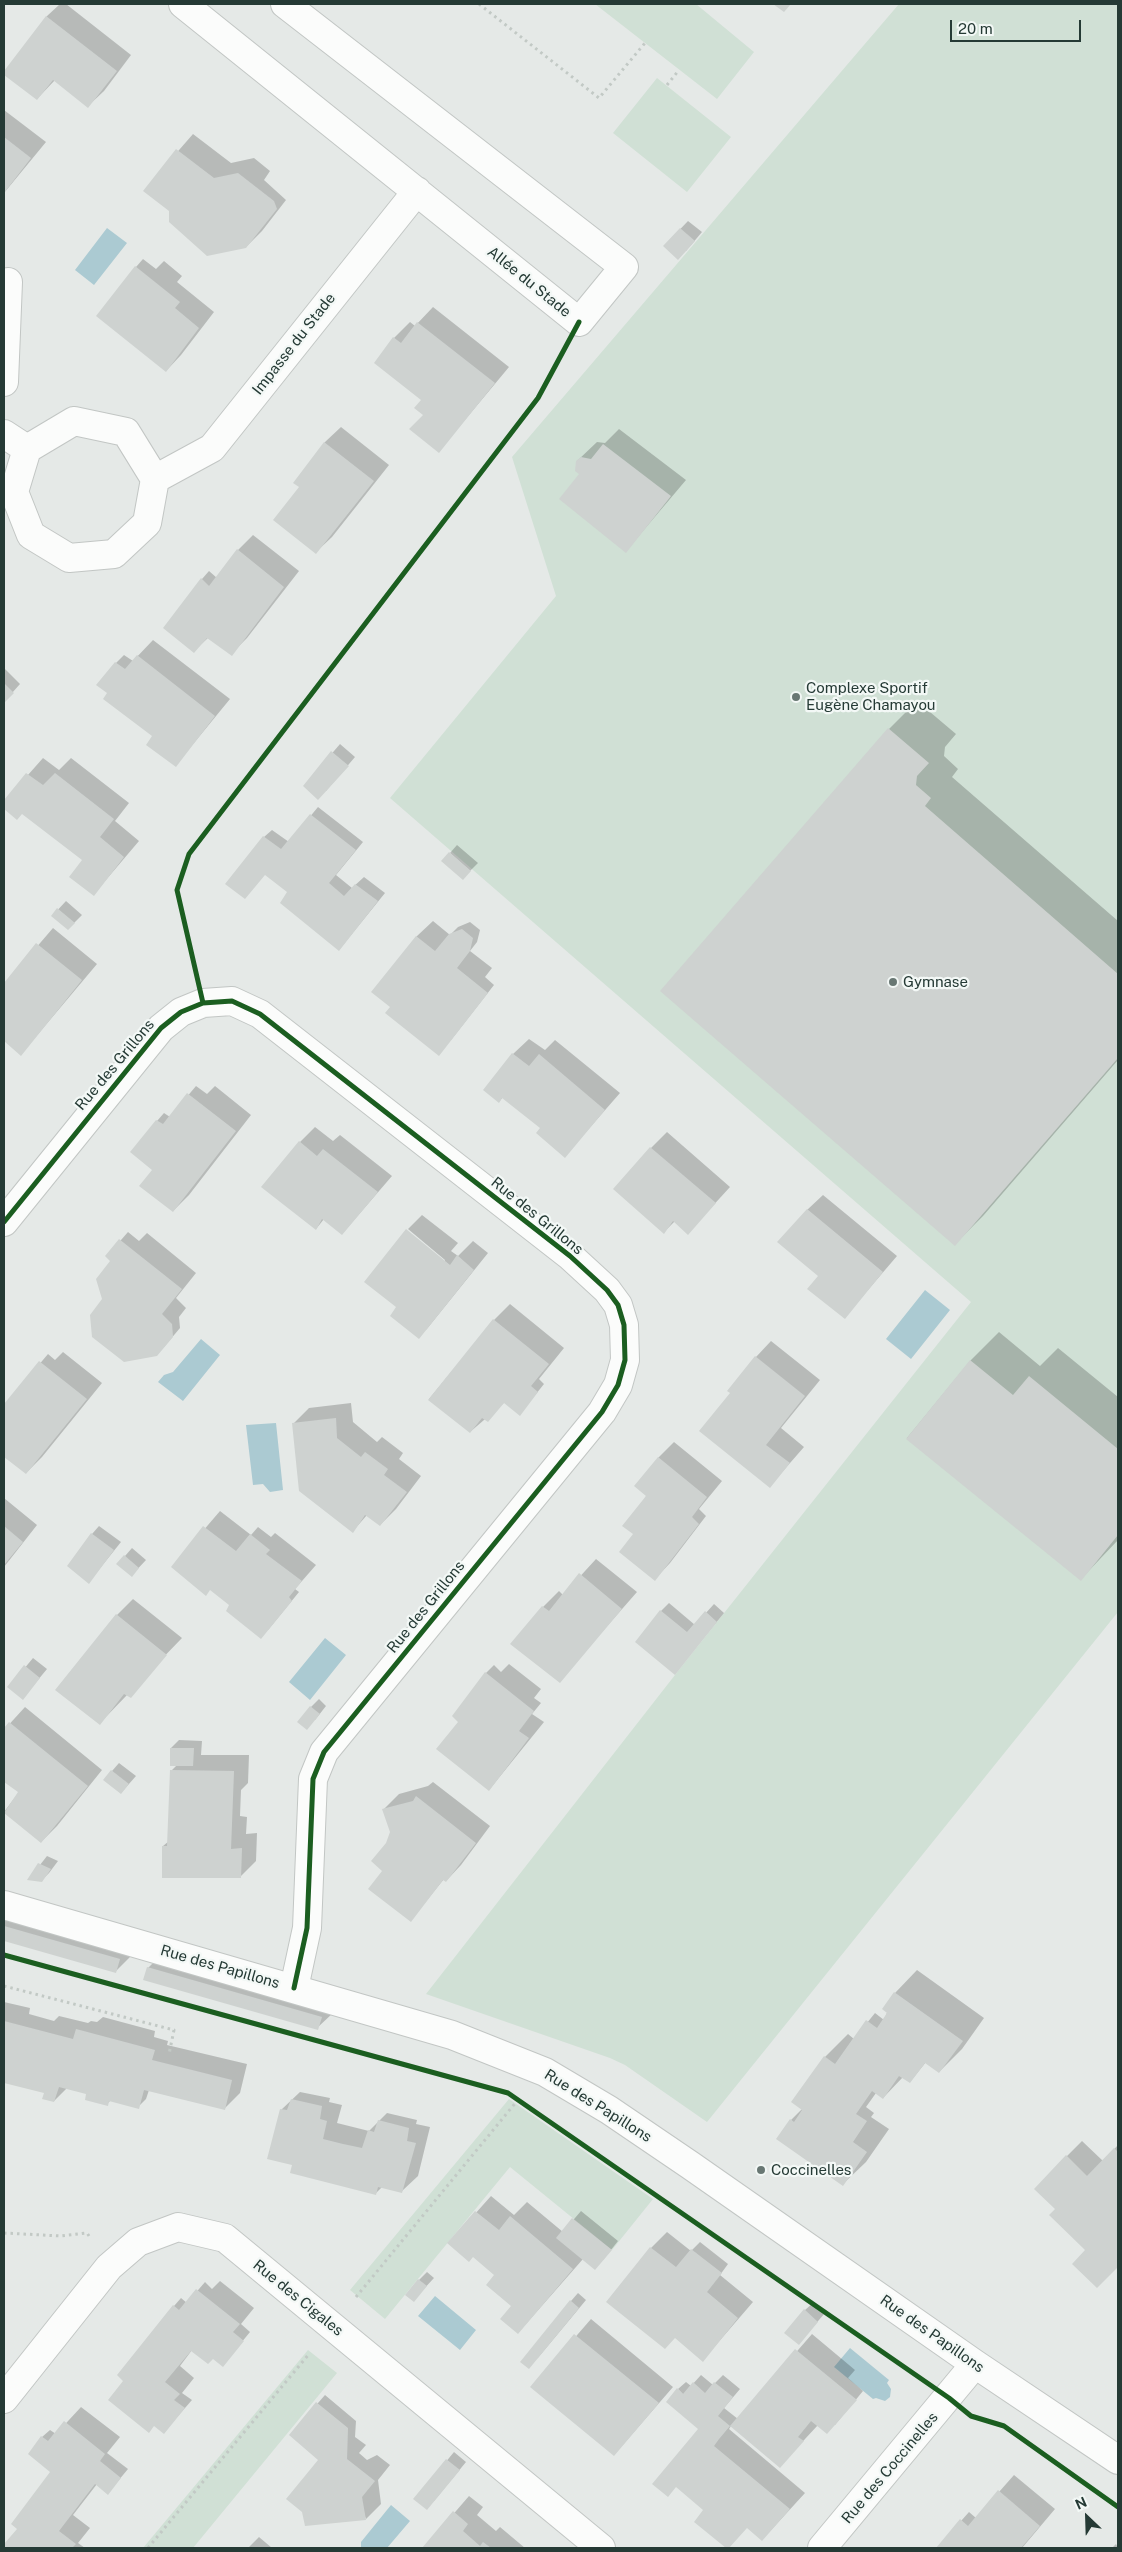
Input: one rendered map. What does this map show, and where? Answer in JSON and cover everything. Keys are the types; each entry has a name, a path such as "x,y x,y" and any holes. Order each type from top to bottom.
{"street":[{"name":"Allée du Stade","path":"183,4 579,322 624,267 285,4"},
{"name":"Impasse du Stade","path":"155,479 212,448 417,191"},
{"path":"4,382 8,282"},
{"path":"74,420 126,432 155,479 147,523 114,554 69,558 31,535 14,492 27,449 74,420"},
{"path":"4,434 27,449"},
{"name":"Rue des Grillons","path":"4,1222 161,1028 181,1012 203,1002 232,1001 260,1014 563,1251 607,1290 618,1305 625,1334 625,1360 618,1384 602,1412 324,1752 313,1779 307,1928 294,1988"},
{"name":"Rue des Papillons","path":"4,1905 452,2035 545,2072 609,2110 975,2364 1118,2460"},
{"name":"Rue des Cigales","path":"4,2400 109,2267 138,2242 178,2227 225,2238 601,2548"},
{"name":"Rue des Coccinelles","path":"822,2548 975,2364"}],"path":[{"path":"480,4 598,98 645,43"},
{"path":"666,85 679,70"},
{"path":"4,1986 174,2030 170,2054"},
{"path":"4,2233 61,2236 87,2233"}],"green space":[{"path":"595,4 696,4 754,52 717,99"},
{"name":"Complexe Sportif Eugène Chamayou","path":"899,4 1118,4 1118,1612 707,2122 625,2065 610,2058 426,1994 682,1666 971,1302 390,798 556,596 512,457"},
{"path":"657,78 731,137 687,192 613,133"},
{"path":"509,2099 653,2199 612,2250 510,2167 385,2319 350,2290"},
{"path":"308,2350 337,2373 193,2548 143,2548"}],"water":[{"path":"107,228 127,243 94,285 75,270"},
{"path":"925,1290 950,1310 911,1359 886,1339"},
{"path":"201,1339 220,1355 183,1401 158,1382 164,1375 173,1372"},
{"path":"276,1423 283,1490 270,1492 263,1484 253,1485 246,1425"},
{"path":"325,1638 346,1655 310,1700 289,1682"},
{"path":"435,2296 476,2330 460,2350 418,2316"},
{"path":"850,2348 889,2380 887,2383 891,2389 890,2397 885,2401 873,2399 834,2367"},
{"path":"391,2505 410,2521 387,2548 361,2548 361,2542"}],"building":[{"path":"773,4 791,4 784,12"},
{"path":"46,16 117,71 88,108 53,80 37,100 4,75 4,71"},
{"path":"4,137 31,158 4,193"},
{"path":"176,149 214,178 238,173 274,201 277,209 246,248 207,256 169,222 169,211 143,191"},
{"path":"680,228 695,241 678,260 663,246"},
{"path":"135,266 180,302 175,308 199,328 166,372 96,316"},
{"path":"417,322 495,383 439,453 409,429 423,415 414,408 421,400 374,363 393,337 401,343"},
{"path":"324,442 374,481 316,554 273,520 299,487 293,483"},
{"path":"603,444 671,496 626,553 559,499 579,474 575,471 576,461 581,457 591,459"},
{"path":"237,549 284,587 232,656 207,638 194,653 163,628 201,578 209,586"},
{"path":"137,655 215,716 176,767 146,745 152,736 103,699 107,693 96,685 115,662 125,669"},
{"path":"4,683 14,693 4,703"},
{"name":"Gymnase","path":"888,728 929,763 917,776 916,785 931,798 925,806 1118,974 1118,1058 955,1246 660,991"},
{"path":"331,751 349,766 318,800 303,786"},
{"path":"26,773 43,785 55,773 114,819 100,837 124,857 94,896 69,877 82,860 22,814 17,820 4,809 4,800"},
{"path":"310,814 356,850 329,883 344,896 355,884 378,901 339,951 280,903 287,892 265,875 245,899 225,884 263,836 281,849"},
{"path":"449,852 471,871 463,880 441,861"},
{"path":"57,908 75,923 68,930 51,916"},
{"path":"462,929 473,938 470,951 457,968 488,993 439,1056 385,1013 390,1007 371,992 416,936 435,951 449,934"},
{"path":"36,943 82,980 21,1056 4,1041 4,983"},
{"path":"512,1053 529,1066 539,1054 605,1110 565,1158 536,1133 540,1128 502,1098 499,1103 483,1090"},
{"path":"187,1093 236,1131 173,1212 139,1186 152,1170 130,1152 156,1120 163,1124"},
{"path":"299,1141 317,1156 323,1149 378,1192 342,1235 322,1219 316,1230 261,1187"},
{"path":"650,1147 716,1203 688,1235 673,1221 664,1234 613,1189"},
{"path":"807,1209 883,1272 845,1319 807,1289 818,1276 777,1242"},
{"path":"406,1229 450,1265 457,1255 474,1270 419,1339 390,1316 396,1307 364,1282"},
{"path":"119,1239 182,1289 162,1314 172,1324 173,1337 157,1356 124,1362 92,1337 90,1315 102,1299 96,1279 110,1261 105,1256"},
{"path":"493,1319 549,1364 531,1386 538,1392 520,1416 504,1403 488,1422 482,1418 470,1433 428,1400"},
{"path":"755,1356 805,1396 766,1445 790,1463 770,1488 699,1431 730,1393 727,1391"},
{"path":"970,1360 1013,1395 1029,1376 1118,1449 1118,1535 1081,1581 906,1439"},
{"path":"39,1361 87,1399 26,1474 4,1457 4,1404"},
{"path":"336,1418 337,1438 361,1457 365,1452 388,1469 384,1475 407,1492 380,1526 365,1515 353,1533 299,1491 292,1423"},
{"path":"658,1457 707,1497 692,1517 699,1524 655,1581 619,1552 633,1534 622,1526 646,1496 634,1486"},
{"path":"4,1526 23,1542 4,1565"},
{"path":"203,1526 236,1551 250,1534 270,1550 266,1554 302,1581 289,1597 292,1601 261,1639 226,1611 229,1605 210,1590 206,1596 171,1567"},
{"path":"91,1533 114,1550 89,1584 67,1566"},
{"path":"124,1555 139,1568 132,1577 116,1564"},
{"path":"579,1573 622,1609 560,1683 510,1644 542,1606 549,1611"},
{"path":"660,1610 687,1632 705,1611 717,1622 675,1675 635,1642"},
{"path":"116,1614 167,1655 131,1698 124,1694 100,1725 55,1690"},
{"path":"24,1665 40,1678 23,1700 7,1687"},
{"path":"485,1672 534,1711 519,1731 529,1738 489,1791 436,1749 458,1722 452,1716"},
{"path":"310,1706 320,1714 307,1730 297,1722"},
{"path":"9,1722 88,1786 41,1843 4,1813 18,1792 4,1782 4,1728"},
{"path":"170,1748 194,1748 193,1766 170,1766"},
{"path":"111,1770 129,1784 121,1794 103,1780"},
{"path":"170,1770 234,1771 231,1849 242,1848 241,1878 162,1878 162,1846 167,1846"},
{"path":"416,1796 476,1843 446,1882 443,1880 411,1922 368,1889 382,1871 371,1861 386,1843 390,1832 382,1809 413,1801"},
{"path":"38,1863 51,1869 42,1882 27,1880"},
{"path":"4,1926 120,1959 116,1973 4,1941"},
{"path":"147,1967 322,2017 318,2030 143,1980"},
{"path":"894,1992 963,2041 939,2073 925,2063 910,2083 899,2076 883,2099 872,2091 856,2114 867,2121 853,2142 867,2152 843,2186 776,2139 790,2119 794,2122 802,2110 791,2102 824,2056 835,2064 866,2020 877,2028 887,2013 882,2009"},
{"path":"4,2021 73,2039 76,2029 155,2050 152,2060 232,2080 225,2110 144,2090 139,2109 109,2101 108,2106 85,2100 86,2094 59,2087 54,2102 42,2099 44,2093 4,2083"},
{"path":"291,2099 322,2106 320,2119 327,2121 323,2139 343,2144 362,2148 368,2130 374,2132 378,2120 409,2128 407,2141 416,2143 402,2193 378,2187 376,2195 290,2173 292,2165 267,2159 280,2109 287,2110"},
{"path":"1114,2148 1118,2152 1118,2267 1097,2288 1072,2264 1085,2250 1049,2215 1055,2209 1034,2189 1066,2155 1087,2176"},
{"path":"475,2211 499,2230 510,2216 573,2269 518,2334 500,2319 511,2306 486,2285 494,2275 473,2257 469,2262 447,2243"},
{"path":"572,2218 612,2250 595,2270 556,2238"},
{"path":"650,2247 676,2267 691,2249 722,2273 707,2292 738,2318 703,2362 675,2338 665,2349 606,2302"},
{"path":"418,2279 427,2286 414,2302 405,2295"},
{"path":"196,2289 240,2324 233,2332 244,2341 223,2367 213,2359 208,2364 191,2351 165,2382 180,2394 174,2400 185,2408 164,2434 154,2426 149,2433 108,2400 123,2381 117,2375 173,2305 179,2310"},
{"path":"570,2300 579,2308 529,2369 520,2362"},
{"path":"804,2309 818,2322 799,2345 784,2333"},
{"path":"574,2334 659,2403 614,2456 530,2387"},
{"path":"795,2349 857,2400 827,2434 811,2421 798,2437 804,2441 780,2468 730,2426"},
{"path":"693,2382 705,2393 714,2382 733,2397 718,2416 730,2426 714,2446 790,2509 762,2541 747,2528 729,2548 726,2548 694,2522 703,2510 676,2487 668,2497 652,2484 698,2429 666,2402 677,2388 683,2394"},
{"path":"316,2402 348,2428 347,2459 375,2481 362,2497 366,2520 305,2526 302,2512 286,2499 318,2460 289,2435"},
{"path":"64,2421 105,2454 100,2461 121,2478 108,2495 95,2484 59,2531 76,2544 72,2548 4,2548 4,2544 17,2529 11,2524 50,2472 28,2454 41,2436 48,2441"},
{"path":"446,2459 460,2470 427,2510 413,2499"},
{"path":"998,2490 1040,2526 1021,2548 936,2548 960,2519 968,2526"},
{"path":"453,2511 468,2524 463,2531 480,2546 483,2542 491,2548 422,2548"}],"cycle path":[{"path":"203,1003 177,890 189,854 538,398 579,322"},
{"path":"4,1222 161,1028 181,1012 203,1003 232,1001 260,1014 570,1256 607,1290 618,1305 624,1325 625,1360 618,1385 602,1412 324,1752 313,1779 307,1928 294,1988"},
{"path":"4,1955 508,2093 949,2398 971,2416 1004,2426 1118,2507"}],"place":[{"name":"Complexe Sportif Eugène Chamayou","path":"796,697"},
{"name":"Gymnase","path":"893,982"},
{"name":"Coccinelles","path":"761,2170"}]}
